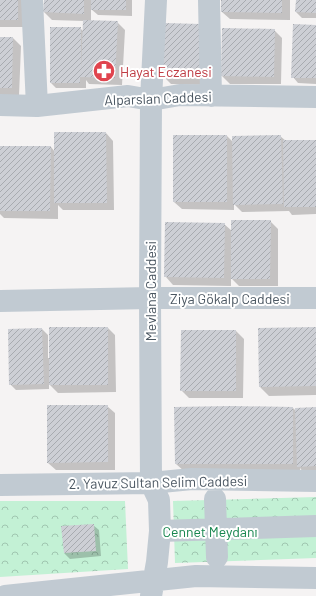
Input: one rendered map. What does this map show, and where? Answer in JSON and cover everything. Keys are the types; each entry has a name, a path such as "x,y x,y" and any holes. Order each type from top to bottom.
{"street":[{"path":"32,0 37,106"},
{"name":"Mevlana Caddesi","path":"153,588 158,562 160,531 159,500 151,483 151,100 156,0"},
{"path":"209,0 211,96"},
{"name":"Alparslan Caddesi","path":"0,105 37,106 128,96 151,100 180,95 316,97"},
{"name":"Ziya Gökalp Caddesi","path":"0,301 150,298 316,298"},
{"name":"2. Yavuz Sultan Selim Caddesi","path":"0,485 151,483 192,479 316,481"},
{"path":"215,499 217,557"},
{"path":"160,531 216,528 316,526"},
{"path":"5,596 153,588 196,576 316,578 311,596"}],"green space":[{"name":"Cennet Meydanı","path":"316,497 316,558 175,563 173,501"},
{"path":"0,501 125,501 128,569 0,577"}],"building":[{"path":"0,0 18,0 18,20 0,20"},
{"path":"44,0 84,0 84,14 43,12"},
{"path":"91,0 126,0 126,10 91,10"},
{"path":"221,0 282,0 282,13 221,12"},
{"path":"296,0 316,0 316,13 295,12"},
{"path":"83,20 118,21 115,78 80,77 80,83 50,83 50,27 81,27 81,70"},
{"path":"164,23 201,24 200,77 162,76"},
{"path":"293,24 316,25 316,78 291,78"},
{"path":"222,28 275,29 274,77 221,76"},
{"path":"0,37 13,37 12,88 0,88"},
{"path":"54,132 106,132 107,203 54,203"},
{"path":"173,135 227,135 227,202 173,202"},
{"path":"281,135 283,204 233,205 232,136"},
{"path":"283,140 316,140 316,207 284,207"},
{"path":"0,146 51,146 50,211 0,211"},
{"path":"231,220 271,220 270,279 231,279"},
{"path":"165,222 225,223 224,278 164,277"},
{"path":"49,327 108,327 108,385 49,385"},
{"path":"316,327 316,386 259,387 258,328"},
{"path":"42,328 44,384 9,385 8,329"},
{"path":"181,330 236,330 236,391 180,391"},
{"path":"47,405 108,405 108,462 47,463"},
{"path":"174,407 293,407 293,464 175,464"},
{"path":"316,407 316,466 297,467 295,408"},
{"path":"94,524 96,551 64,553 61,526"}],"place":[{"name":"Hayat Eczanesi","path":"104,71"}]}
